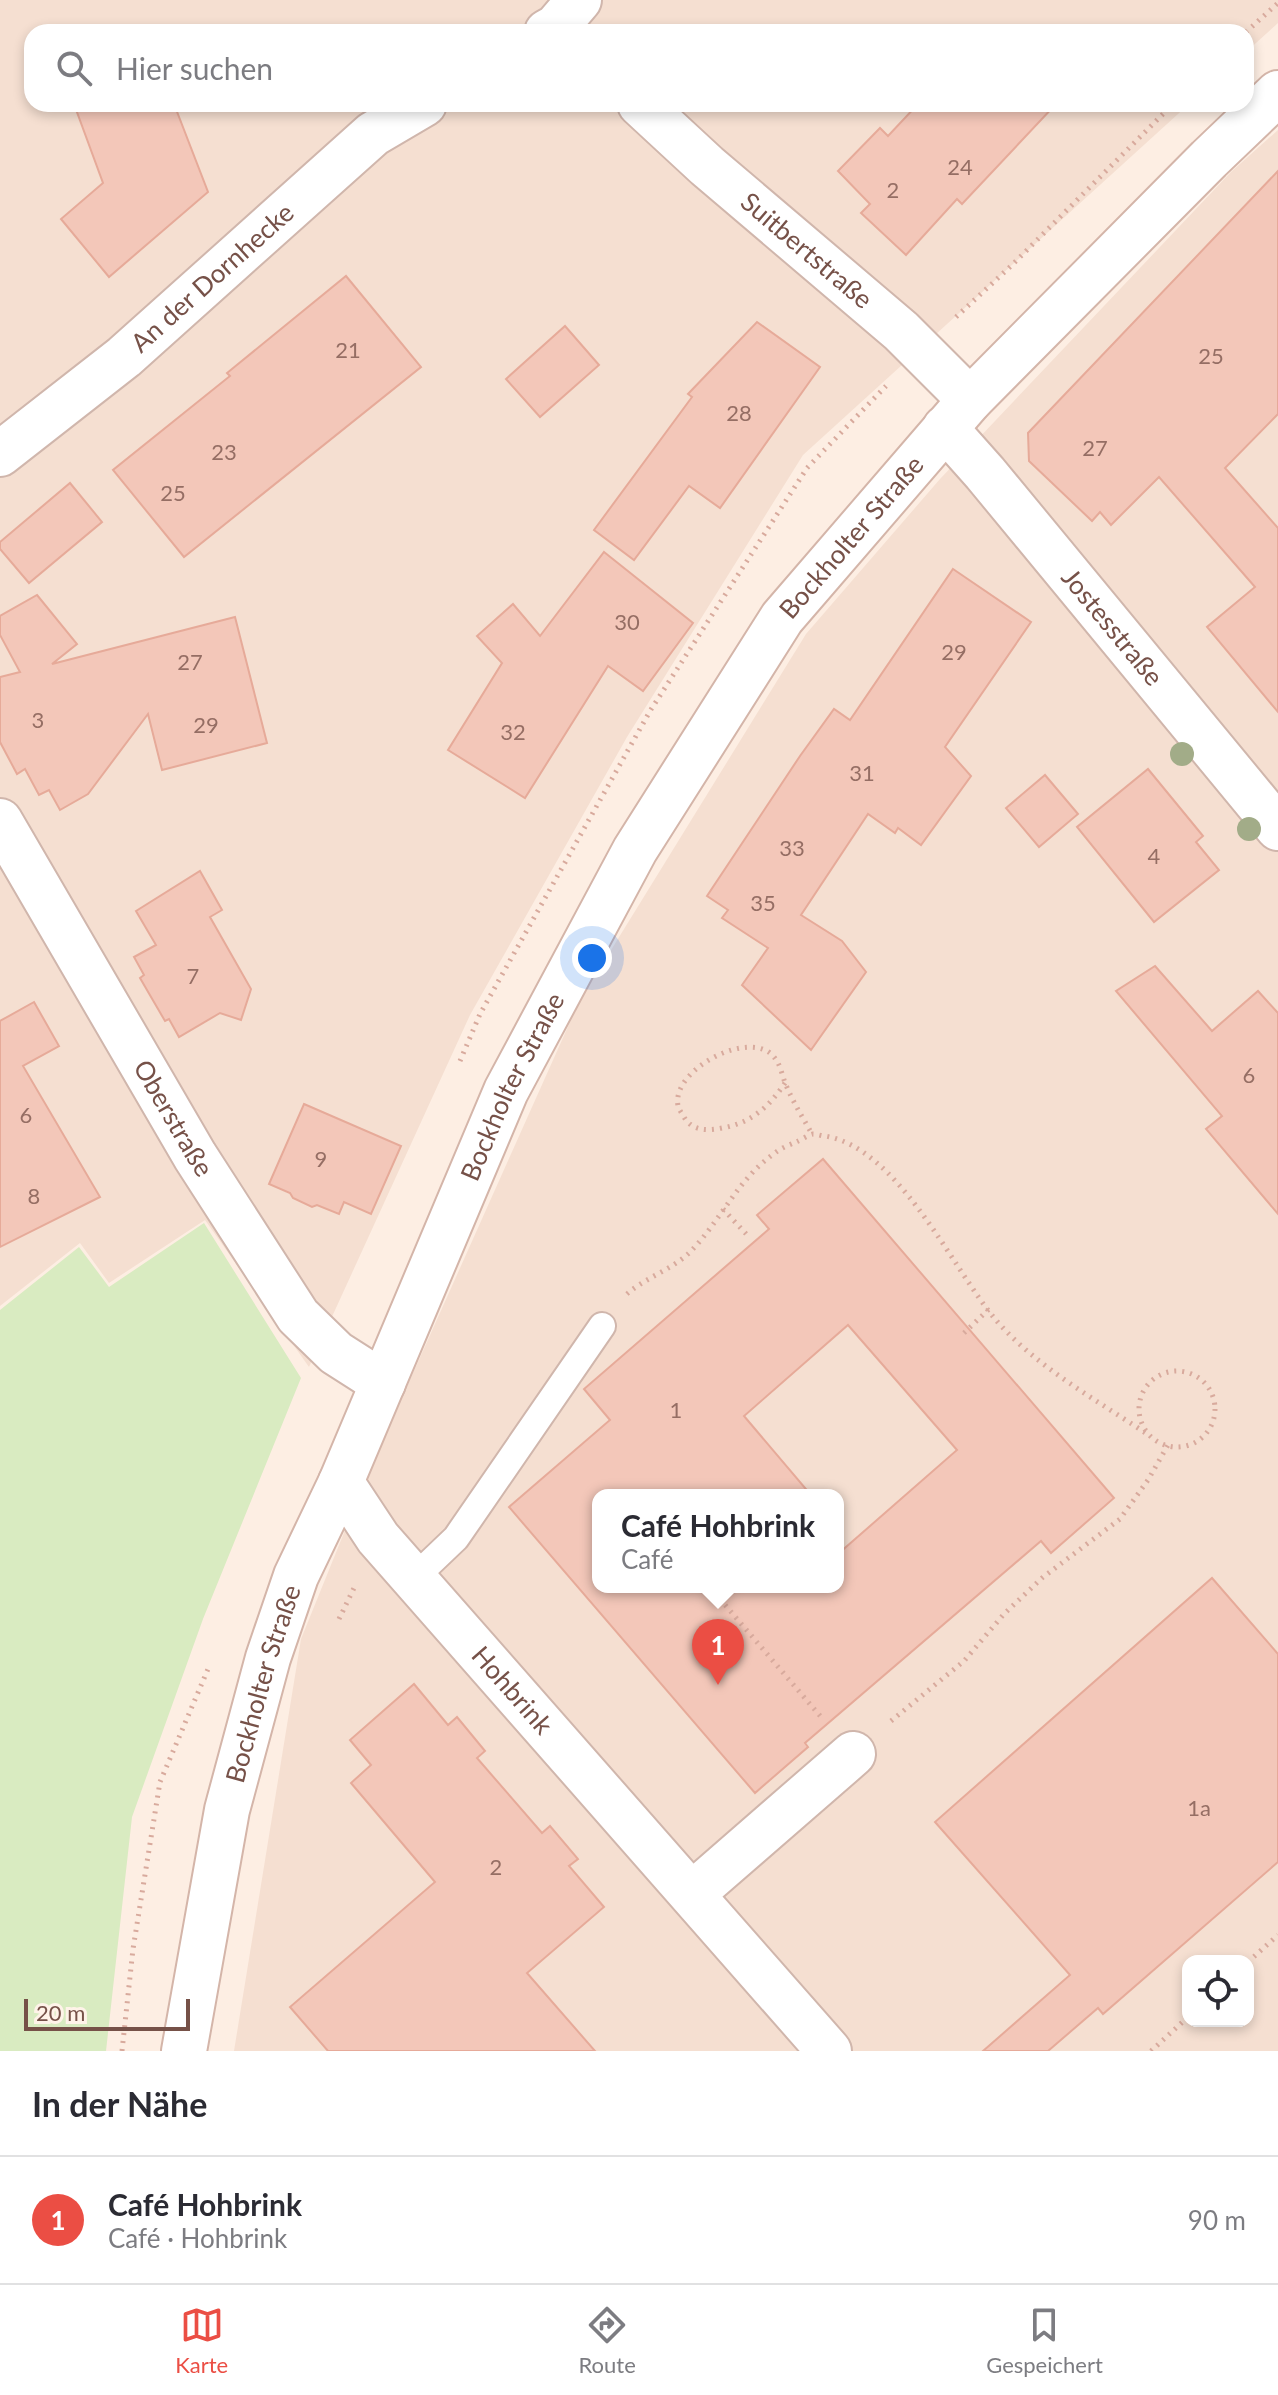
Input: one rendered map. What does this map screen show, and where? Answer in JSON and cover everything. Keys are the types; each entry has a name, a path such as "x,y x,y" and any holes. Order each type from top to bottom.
{"street":[{"name":"Bockholter Straße","path":"184,2051 227,1810 268,1658 296,1576 341,1482 506,1091 635,850 782,618 958,414 1278,93"},
{"name":"An der Dornhecke","path":"0,454 124,357 373,134 410,112"},
{"name":"Suitbertstraße","path":"649,112 707,166 901,331 958,414"},
{"name":"Jostesstraße","path":"958,414 1278,828"},
{"name":"Oberstraße","path":"0,821 195,1156 298,1316 336,1353 383,1383"},
{"name":"Hohbrink","path":"341,1482 378,1538 413,1579 829,2051"},
{"path":"692,1894 853,1754"}],"lane":[{"path":"413,1579 456,1538 602,1326"}],"path":[{"path":"1254,25 1278,3"},
{"path":"785,1083 763,1111 735,1126 717,1130 699,1130 687,1122 678,1105 681,1088 704,1062 742,1046 762,1048 774,1055 812,1134"},
{"path":"602,1326 618,1303 634,1288 685,1256 709,1231 748,1177 775,1152 812,1134 838,1139 870,1157 903,1191 929,1223 995,1319 1038,1360 1150,1436 1168,1445 1187,1445 1198,1440 1207,1432 1215,1409 1208,1386 1188,1372 1164,1373 1153,1378 1140,1398 1139,1410 1141,1424 1150,1436"},
{"path":"723,1209 749,1237"},
{"path":"964,1333 989,1309"},
{"path":"720,1599 853,1754 964,1661 1004,1614 1042,1578 1120,1519 1168,1445"},
{"path":"338,1621 378,1538"},
{"path":"122,2051 133,1949 160,1782 210,1665"},
{"path":"1254,1957 1278,1935"},
{"path":"1151,2051 1182,2023"}],"shaded area":[{"path":"0,0 1278,0 1278,23 1254,45 1254,24 24,24 24,112 1180,112 803,455 627,737 470,1015 309,1367 205,1220 109,1283 80,1243 0,1306"},
{"path":"1278,130 1278,2051 234,2051 301,1639 367,1476 579,1002 806,634 940,479 1231,172"}],"green space":[{"path":"204,1223 301,1378 203,1619 132,1817 106,2051 0,2051 0,1310 79,1247 109,1287"}],"building":[{"path":"77,112 177,112 208,192 109,277 61,219 103,183"},
{"path":"910,112 1048,112 962,204 957,199 906,255 861,213 870,204 838,171 880,128 888,136"},
{"path":"1278,171 1278,414 1225,468 1278,528 1278,712 1207,627 1255,587 1159,477 1111,525 1100,512 1092,521 1029,461 1028,433"},
{"path":"346,276 421,367 184,557 113,470 230,376 227,373"},
{"path":"757,322 820,367 720,508 689,486 634,560 594,530 692,397 688,394"},
{"path":"565,326 599,365 540,417 506,379"},
{"path":"70,483 102,522 29,583 0,549 0,542"},
{"path":"604,552 693,623 643,691 608,666 525,798 448,750 502,663 477,636 513,604 540,636"},
{"path":"953,569 1031,622 945,747 971,776 921,845 898,828 895,833 868,814 801,915 842,941 866,972 811,1050 742,985 768,948 722,918 728,910 707,896 834,709 850,720"},
{"path":"37,595 77,644 52,664 235,617 267,743 162,770 148,714 88,794 60,810 49,790 39,795 25,769 17,774 0,742 0,677 20,672 0,635 0,616"},
{"path":"1148,769 1203,836 1196,842 1219,870 1154,922 1077,827"},
{"path":"1045,775 1078,814 1039,847 1006,808"},
{"path":"200,871 222,910 210,917 251,989 241,1020 220,1013 179,1037 169,1019 165,1021 140,978 144,975 134,957 156,945 136,911"},
{"path":"1155,966 1212,1031 1258,991 1278,1013 1278,1214 1206,1129 1222,1116 1116,991"},
{"path":"34,1002 59,1046 23,1066 100,1197 0,1247 0,1021"},
{"path":"304,1104 401,1146 371,1214 344,1202 339,1214 317,1205 312,1207 269,1184"},
{"path":"823,1159 1114,1498 1051,1553 1041,1541 805,1743 808,1747 755,1793 509,1507 610,1420 584,1389 769,1229 757,1215","holes":["848,1325 957,1450 844,1549 844,1593 592,1593 592,1489 806,1489 744,1416"]},
{"path":"1212,1578 1278,1654 1278,1862 1103,2014 1098,2008 1048,2051 983,2051 1070,1975 935,1822"},
{"path":"414,1684 448,1725 457,1717 485,1751 477,1758 542,1833 550,1826 578,1859 569,1866 604,1907 527,1973 595,2051 328,2051 290,2007 435,1882 351,1783 371,1765 350,1740"}],"place":[{"name":"Café Hohbrink","path":"718,1685"}]}
